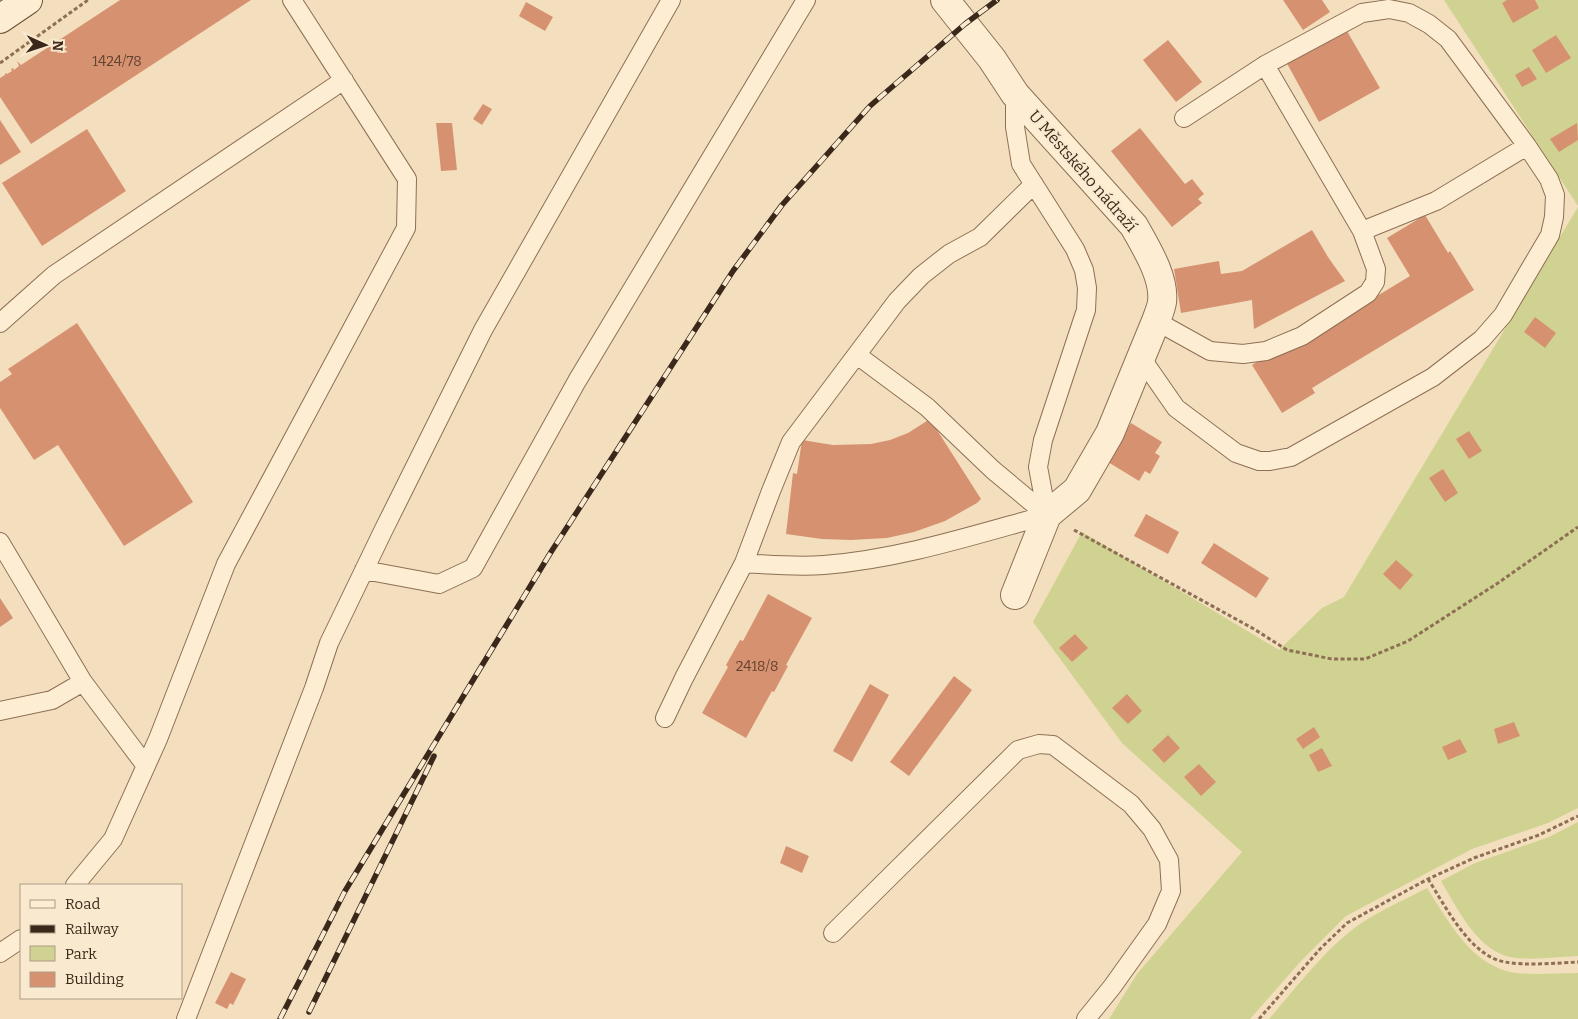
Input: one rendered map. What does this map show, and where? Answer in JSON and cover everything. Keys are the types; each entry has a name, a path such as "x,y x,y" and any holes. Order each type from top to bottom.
{"street":[{"path":"0,19 28,0"},
{"name":"U Městského nádraží","path":"945,0 992,59 1015,94 1134,226 1149,252 1160,278 1162,302 1156,321 1110,433 1078,490 1047,515 1015,596"}],"lane":[{"path":"76,884 113,839 146,766 226,564 406,228 407,178 292,0"},
{"path":"186,1019 314,688 329,643 483,330 671,0"},
{"path":"364,570 439,584 473,568 578,381 806,0"},
{"path":"1142,358 1176,408 1236,453 1264,461 1291,457 1433,377 1482,339 1502,315 1550,234 1554,217 1555,195 1549,179 1527,146 1448,39 1429,24 1409,13 1389,9 1362,13 1265,65 1184,118"},
{"path":"1156,321 1210,352 1243,354 1266,351 1302,336 1368,293 1375,282 1376,270 1362,231 1265,65"},
{"path":"0,323 54,275 344,80"},
{"path":"1015,94 1015,127 1021,164 1075,249 1084,270 1087,288 1086,310 1043,440 1038,467 1047,515"},
{"path":"1362,231 1436,201 1527,146"},
{"path":"665,718 744,563 791,442 897,301 922,276 949,254 980,237 1034,184"},
{"path":"857,355 928,407 993,470 1047,515"},
{"path":"744,563 783,566 823,565 873,560 1047,515"},
{"path":"0,542 83,682 146,766"},
{"path":"0,711 52,700 83,682"},
{"path":"833,933 1018,750 1039,744 1053,745 1131,804 1152,829 1169,860 1171,891 1157,924 1112,987 1086,1019"},
{"path":"0,952 20,940"}],"path":[{"path":"0,63 88,0"},
{"path":"1047,515 1254,629 1288,650 1332,659 1365,658 1408,641 1498,583 1578,527"},
{"path":"1259,1019 1320,949 1347,923 1428,879 1478,857 1539,835 1578,816"},
{"path":"1428,879 1470,942 1485,954 1504,962 1578,962"}],"green space":[{"path":"1444,0 1578,0 1578,206"},
{"path":"1578,207 1578,808 1548,823 1472,849 1346,916 1301,961 1250,1019 1109,1019 1137,974 1242,852 1122,743 1033,622 1082,532 1279,650 1322,608 1344,597"},
{"path":"1578,822 1578,956 1539,959 1516,958 1503,955 1491,948 1480,939 1462,917 1441,881 1475,863 1549,837"},
{"path":"1427,888 1463,941 1487,962 1500,969 1516,973 1578,973 1578,1019 1269,1019 1325,955 1350,932 1378,913"}],"building":[{"path":"120,0 251,0 31,144 0,97 0,78 5,73 7,74 12,71 11,69 13,68 14,70 19,66 17,61 21,65"},
{"path":"1283,0 1322,0 1330,12 1303,30"},
{"path":"1507,0 1535,0 1539,8 1513,23 1502,3"},
{"path":"526,2 553,17 545,31 519,16"},
{"path":"1344,26 1380,88 1319,122 1284,58"},
{"path":"1556,35 1571,58 1546,73 1532,50"},
{"path":"1168,40 1202,82 1176,102 1143,60"},
{"path":"1529,67 1537,79 1522,87 1515,75"},
{"path":"483,104 492,109 482,125 473,119"},
{"path":"0,120 21,152 0,165"},
{"path":"436,123 452,123 457,170 441,171"},
{"path":"1577,123 1578,140 1559,152 1550,139"},
{"path":"1140,128 1185,184 1192,179 1204,194 1198,199 1202,203 1172,227 1111,151"},
{"path":"87,129 126,191 42,246 2,183"},
{"path":"1425,215 1448,253 1450,251 1474,290 1312,388 1315,393 1282,413 1252,365 1285,344 1288,350 1410,276 1387,238"},
{"path":"1312,230 1345,281 1254,329 1252,300 1181,313 1174,269 1219,261 1221,274 1242,271"},
{"path":"1535,317 1556,333 1545,348 1524,332"},
{"path":"77,323 193,502 124,546 58,445 34,460 0,408 0,382 12,374 8,369"},
{"path":"930,419 981,499 977,503 945,521 914,532 887,538 822,539 786,534 793,473 797,474 802,440 833,445 871,444 890,440 908,433"},
{"path":"1131,423 1162,442 1155,453 1160,456 1150,474 1145,471 1139,481 1108,462"},
{"path":"1469,431 1482,451 1469,459 1456,439"},
{"path":"1443,469 1458,493 1445,502 1429,478"},
{"path":"1146,514 1179,532 1168,554 1134,536"},
{"path":"1214,543 1269,578 1256,598 1201,563"},
{"path":"1396,560 1413,575 1400,590 1383,574"},
{"path":"768,594 812,618 786,665 788,666 774,692 772,691 746,738 702,713 728,667 726,665 740,640 743,641"},
{"path":"0,598 13,618 0,627"},
{"path":"1075,634 1088,648 1072,662 1059,648"},
{"path":"954,676 972,690 909,776 890,762"},
{"path":"870,684 889,695 852,762 833,751"},
{"path":"1127,694 1142,711 1128,724 1112,708"},
{"path":"1514,722 1520,736 1498,744 1494,729"},
{"path":"1314,727 1320,737 1303,749 1296,739"},
{"path":"1168,735 1180,748 1164,763 1152,750"},
{"path":"1460,739 1467,752 1448,760 1442,747"},
{"path":"1322,748 1332,766 1318,772 1309,755"},
{"path":"1199,764 1216,782 1201,796 1184,777"},
{"path":"786,846 809,856 802,873 780,863"},
{"path":"231,972 246,979 233,1005 230,1003 227,1009 215,1003"}],"railway":[{"path":"280,1019 345,891 551,552 733,271 782,205 870,106 965,24 997,0"},
{"path":"309,1012 434,756"}]}
